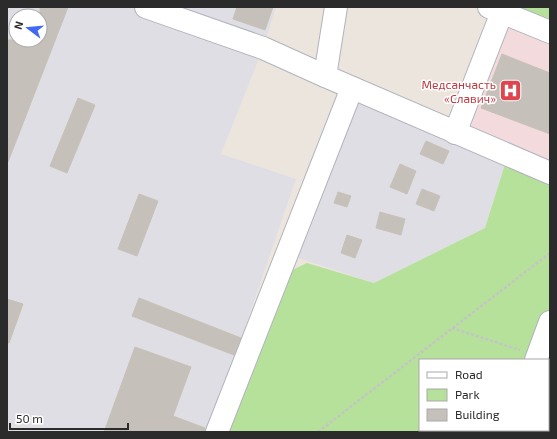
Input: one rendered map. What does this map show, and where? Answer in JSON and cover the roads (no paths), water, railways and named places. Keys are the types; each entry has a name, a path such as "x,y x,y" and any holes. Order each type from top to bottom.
{"street":[{"path":"146,7 262,48 550,174"},
{"path":"325,76 336,7"},
{"path":"456,133 498,9 550,32"},
{"path":"217,432 352,88"},
{"path":"537,358 550,322"}],"place":[{"name":"Медсанчасть «Славич»","path":"511,91"}]}
